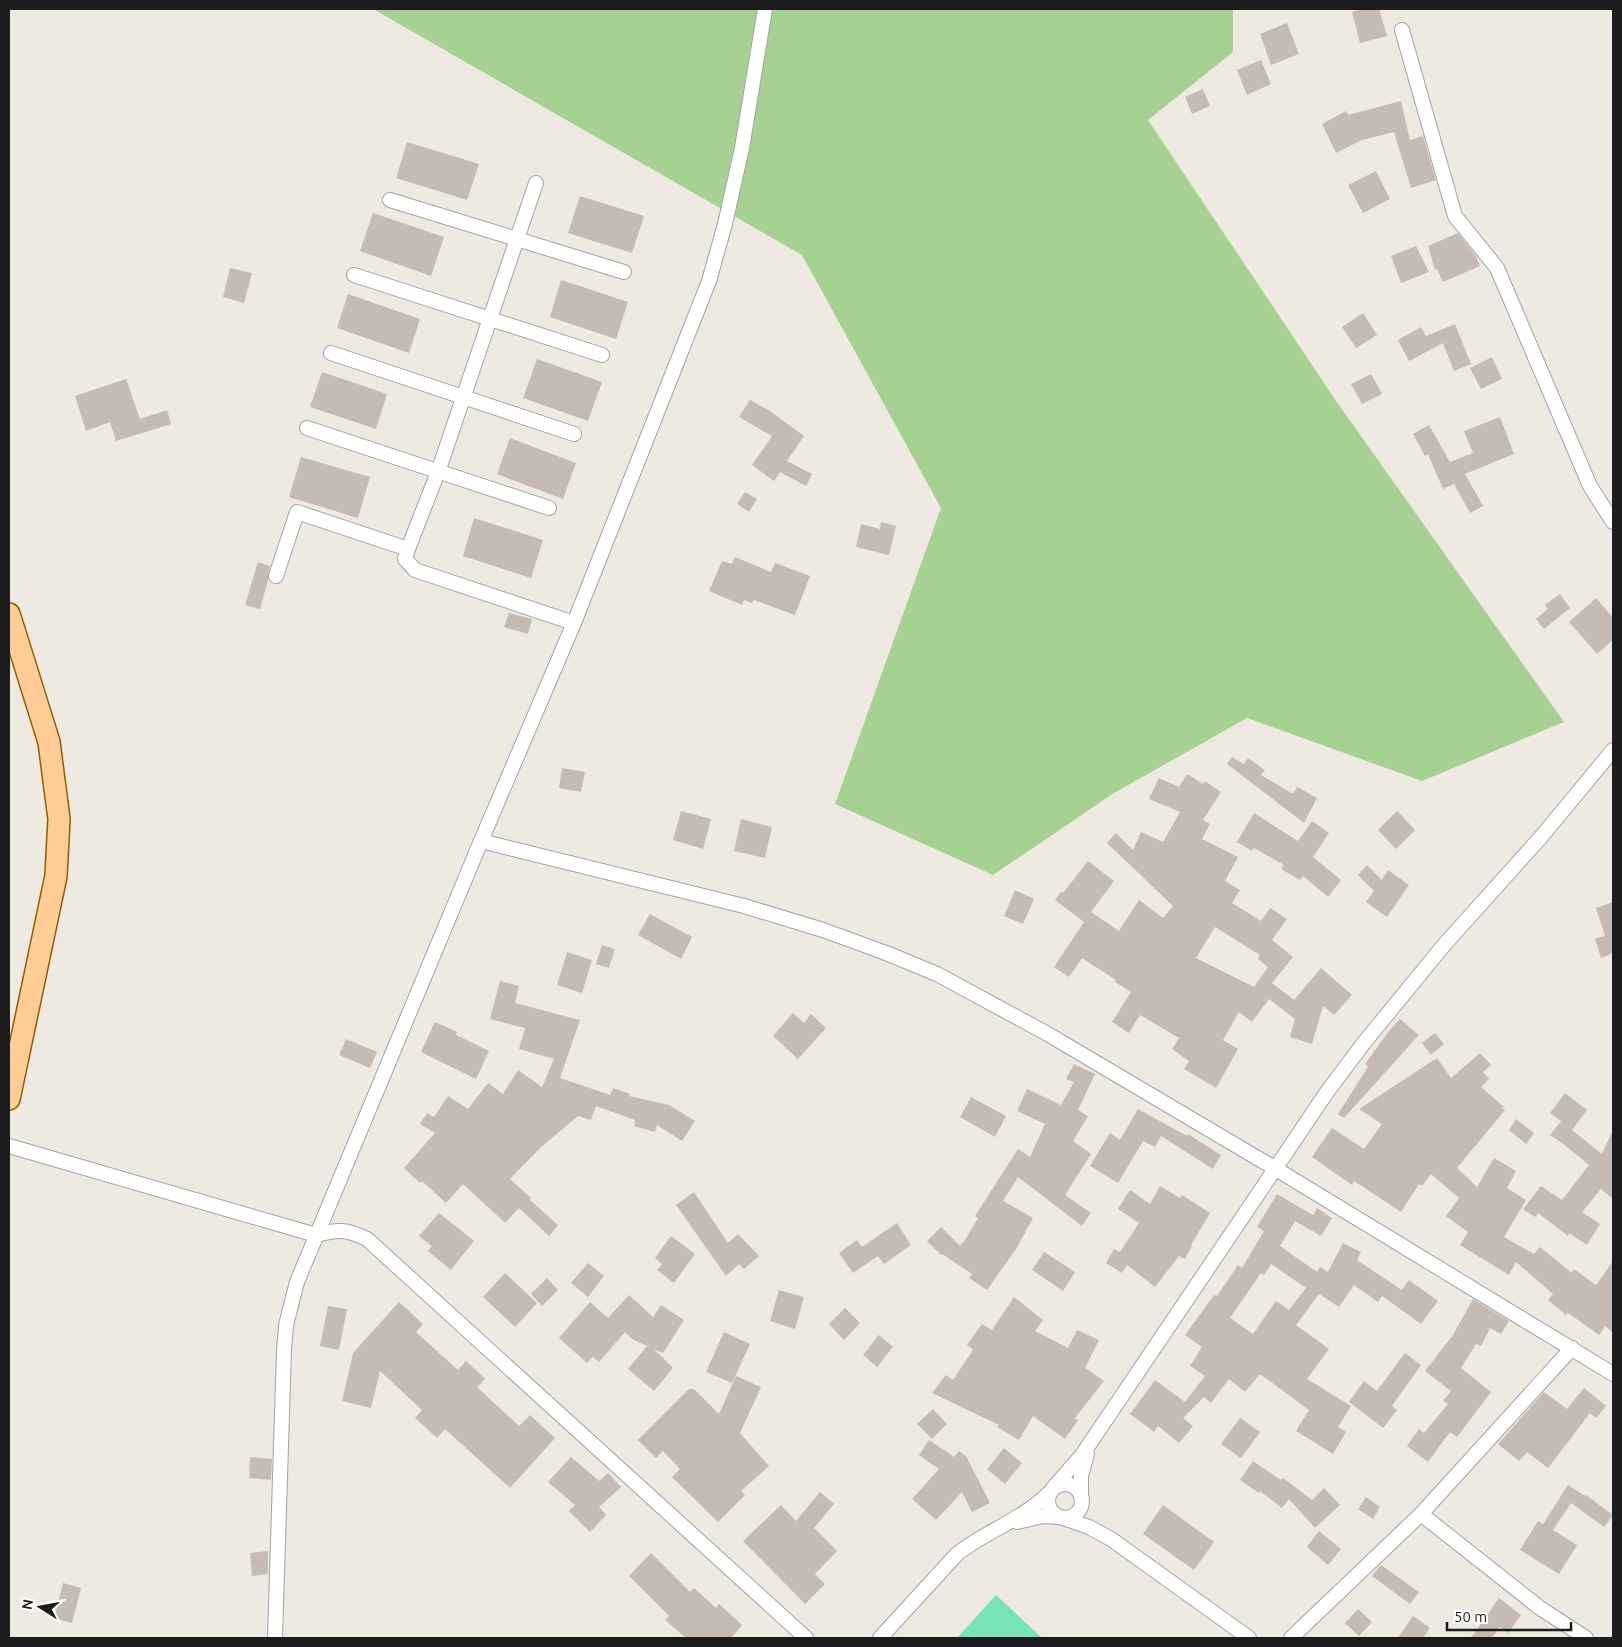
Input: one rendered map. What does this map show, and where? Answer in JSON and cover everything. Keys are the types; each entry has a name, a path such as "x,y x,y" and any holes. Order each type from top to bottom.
{"main road":[{"path":"9,614 49,742 59,819 56,876 9,1098"}],"street":[{"path":"274,1638 284,1350 286,1325 297,1282 574,623 709,281 725,224 742,148 765,9"},
{"path":"1402,30 1456,216 1497,268 1590,486 1613,522"},
{"path":"536,183 438,472 405,559 416,570 574,623"},
{"path":"390,200 624,272"},
{"path":"354,275 602,355"},
{"path":"331,353 574,434"},
{"path":"307,428 549,508"},
{"path":"276,576 297,512 408,548"},
{"path":"1249,1638 1111,1539 1089,1527 1051,1512 1048,1506 1048,1495 1068,1473 1092,1441 1327,1092 1363,1044 1444,945 1541,837 1613,750"},
{"path":"481,841 744,906 823,930 936,974 1046,1033 1276,1169 1613,1374"},
{"path":"9,1146 316,1235 334,1230 351,1231 367,1239 806,1638"},
{"path":"1291,1638 1421,1514 1572,1348"},
{"path":"1002,1526 1043,1516 1061,1517 1072,1516 1077,1513 1081,1499 1081,1476 1092,1441"},
{"path":"880,1638 957,1554 970,1544 1030,1509 1061,1484 1070,1485 1079,1491 1089,1514 1111,1539"},
{"path":"1421,1514 1540,1608 1586,1638"}],"green space":[{"path":"373,9 1233,9 1233,52 1148,120 1336,401 1564,722 1422,781 1247,718 1114,793 993,875 835,804 941,508 802,255"},
{"path":"996,1595 1042,1638 957,1638"}],"building":[{"path":"1362,9 1379,9 1387,36 1360,43 1352,12"},
{"path":"1287,23 1299,54 1271,65 1260,34"},
{"path":"1261,60 1271,84 1247,95 1237,70"},
{"path":"1203,89 1210,106 1192,114 1185,97"},
{"path":"1401,101 1410,140 1423,136 1436,180 1411,188 1394,132 1362,140 1336,153 1322,124 1346,111 1348,115"},
{"path":"407,142 479,164 467,200 396,178"},
{"path":"1376,171 1390,199 1363,213 1348,185"},
{"path":"580,196 644,216 632,253 568,233"},
{"path":"373,213 444,237 431,276 360,251"},
{"path":"1458,233 1476,256 1480,266 1443,282 1437,269 1435,270 1428,246"},
{"path":"1416,246 1429,272 1401,283 1391,256"},
{"path":"230,268 252,273 244,303 223,297"},
{"path":"561,280 628,302 616,339 550,317"},
{"path":"348,294 420,319 409,353 337,328"},
{"path":"1363,313 1377,335 1356,348 1342,327"},
{"path":"1455,324 1471,364 1454,371 1443,343 1409,361 1398,340 1421,327 1426,336"},
{"path":"1492,357 1502,379 1481,389 1470,368"},
{"path":"537,359 602,382 588,421 523,398"},
{"path":"322,372 387,394 376,429 310,407"},
{"path":"1371,374 1382,394 1362,404 1351,384"},
{"path":"126,379 140,419 167,410 171,424 116,441 110,422 86,431 75,396"},
{"path":"750,400 770,411 804,436 787,461 812,474 806,486 780,472 774,481 752,465 772,436 739,417"},
{"path":"1500,417 1514,454 1465,474 1483,506 1470,513 1454,484 1443,489 1428,454 1425,456 1413,434 1429,425 1450,462 1473,453 1464,431"},
{"path":"510,438 576,463 563,499 497,474"},
{"path":"301,457 370,477 358,518 289,497"},
{"path":"745,492 757,499 749,512 737,504"},
{"path":"474,518 543,540 531,578 463,556"},
{"path":"881,522 896,526 889,555 856,547 861,524 880,529"},
{"path":"735,557 771,572 775,563 810,576 795,615 754,600 752,603 744,600 742,605 709,591 722,561 732,564"},
{"path":"258,562 270,566 260,609 245,605"},
{"path":"1560,594 1570,608 1544,629 1536,619 1548,609 1545,605"},
{"path":"1596,598 1613,618 1613,640 1597,654 1569,622"},
{"path":"509,613 532,619 528,634 504,627"},
{"path":"1232,757 1244,764 1248,758 1265,770 1261,775 1293,794 1297,787 1317,798 1304,823 1227,764"},
{"path":"562,768 585,772 581,792 559,788"},
{"path":"1187,774 1203,784 1205,781 1221,792 1203,820 1210,824 1202,839 1238,857 1225,881 1240,890 1232,903 1261,921 1270,908 1287,919 1272,940 1293,957 1272,983 1294,1000 1321,968 1352,995 1334,1015 1323,1006 1312,1044 1290,1037 1295,1019 1269,999 1252,1022 1239,1012 1223,1040 1238,1049 1216,1088 1184,1069 1189,1061 1172,1049 1179,1038 1140,1015 1129,1033 1112,1022 1131,992 1115,982 1116,980 1082,958 1069,977 1054,967 1084,922 1055,900 1061,892 1063,893 1088,861 1114,881 1091,912 1119,931 1139,900 1163,918 1173,906 1107,843 1116,833 1133,850 1141,832 1163,842 1180,812 1149,799 1159,778 1179,787","holes":["1215,927 1260,955 1258,959 1268,967 1254,987 1196,958"]},
{"path":"681,811 711,819 703,849 673,840"},
{"path":"1397,811 1415,830 1396,849 1378,830"},
{"path":"1254,813 1298,841 1312,821 1329,833 1313,857 1341,880 1328,897 1303,876 1300,880 1281,869 1284,865 1254,848 1252,851 1237,842"},
{"path":"741,819 772,827 765,858 734,851"},
{"path":"1367,865 1382,880 1388,870 1409,885 1387,917 1366,902 1374,891 1358,875"},
{"path":"1015,890 1034,899 1023,924 1004,916"},
{"path":"1613,902 1613,953 1601,958 1595,939 1605,936 1596,908"},
{"path":"650,914 692,937 681,959 638,935"},
{"path":"602,945 615,949 609,968 596,964"},
{"path":"567,952 592,960 582,993 557,985"},
{"path":"500,981 519,986 515,1003 580,1020 560,1078 610,1095 613,1088 630,1094 629,1096 669,1105 695,1121 682,1141 657,1125 655,1132 634,1126 635,1120 596,1106 591,1120 578,1116 541,1147 510,1179 558,1225 549,1236 519,1208 505,1223 463,1184 446,1203 422,1181 420,1183 404,1168 435,1133 420,1124 427,1113 434,1117 448,1096 468,1109 488,1083 503,1094 518,1070 542,1087 554,1059 519,1049 525,1028 490,1019"},
{"path":"793,1013 804,1023 811,1014 826,1028 798,1059 773,1036"},
{"path":"1400,1019 1419,1035 1344,1118 1338,1114 1368,1067 1365,1064"},
{"path":"435,1022 457,1032 456,1035 489,1051 476,1079 421,1052"},
{"path":"1435,1033 1444,1044 1431,1055 1422,1043"},
{"path":"346,1039 377,1052 370,1068 339,1055"},
{"path":"1480,1053 1491,1065 1483,1072 1489,1079 1481,1087 1505,1110 1457,1168 1477,1187 1494,1158 1516,1171 1507,1188 1526,1200 1504,1237 1534,1254 1540,1247 1572,1273 1574,1269 1596,1285 1613,1261 1613,1333 1605,1326 1599,1335 1568,1313 1566,1315 1548,1300 1553,1294 1516,1262 1509,1275 1460,1245 1468,1232 1446,1216 1459,1198 1431,1174 1422,1186 1419,1184 1401,1212 1354,1181 1352,1185 1312,1157 1332,1128 1364,1149 1382,1124 1359,1109 1437,1058 1451,1078"},
{"path":"1074,1064 1095,1074 1078,1110 1088,1116 1073,1141 1091,1154 1065,1195 1091,1213 1082,1226 1018,1177 1003,1201 1033,1218 1016,1249 987,1290 969,1278 972,1274 941,1255 927,1241 941,1227 960,1246 965,1240 978,1218 975,1216 1018,1149 1030,1157 1045,1124 1017,1111 1027,1089 1061,1105 1074,1082 1066,1079"},
{"path":"1565,1093 1587,1110 1572,1130 1602,1154 1613,1130 1613,1199 1601,1189 1582,1212 1600,1224 1587,1245 1569,1233 1568,1236 1538,1213 1535,1217 1523,1209 1541,1186 1562,1200 1589,1165 1550,1135 1561,1121 1550,1113"},
{"path":"971,1097 1006,1116 995,1137 960,1117"},
{"path":"1138,1109 1187,1136 1188,1134 1221,1155 1213,1169 1161,1136 1155,1147 1143,1141 1118,1183 1090,1166 1110,1133 1120,1140"},
{"path":"1516,1119 1534,1133 1526,1144 1509,1130"},
{"path":"1160,1186 1180,1198 1182,1195 1210,1213 1185,1259 1179,1256 1155,1287 1127,1265 1122,1273 1106,1263 1114,1249 1120,1252 1139,1223 1118,1209 1130,1190 1150,1204"},
{"path":"694,1192 728,1243 738,1234 759,1256 744,1269 739,1264 726,1276 676,1205"},
{"path":"1277,1194 1313,1215 1317,1208 1332,1218 1321,1236 1295,1221 1280,1246 1317,1272 1320,1267 1328,1272 1343,1243 1361,1252 1357,1260 1402,1290 1409,1280 1438,1301 1421,1324 1382,1296 1378,1302 1354,1285 1339,1307 1319,1294 1296,1325 1329,1349 1307,1379 1351,1406 1338,1427 1346,1432 1333,1454 1296,1431 1309,1410 1260,1374 1245,1392 1229,1379 1211,1403 1204,1397 1183,1418 1193,1426 1179,1443 1158,1426 1154,1432 1130,1414 1155,1380 1185,1402 1205,1376 1190,1366 1202,1347 1185,1335 1214,1295 1217,1296 1238,1265 1242,1268 1264,1231 1257,1227","holes":["1271,1264 1306,1288 1289,1310 1276,1301 1253,1334 1230,1318 1261,1273 1264,1275"]},
{"path":"439,1213 474,1241 451,1270 428,1251 432,1246 419,1236"},
{"path":"897,1223 911,1245 884,1264 878,1256 853,1273 839,1253 857,1240 862,1247"},
{"path":"671,1236 695,1254 674,1283 657,1270 662,1264 655,1258"},
{"path":"1044,1252 1075,1272 1063,1291 1032,1270"},
{"path":"588,1263 604,1276 588,1297 571,1283"},
{"path":"505,1273 537,1303 515,1327 483,1297"},
{"path":"547,1278 558,1290 542,1306 531,1294"},
{"path":"779,1290 804,1297 795,1329 770,1321"},
{"path":"629,1295 653,1317 661,1305 684,1320 663,1353 654,1349 673,1368 654,1391 628,1369 647,1346 632,1339 625,1332 599,1362 593,1357 587,1363 559,1338 590,1302 608,1318"},
{"path":"1014,1297 1043,1320 1035,1331 1068,1348 1077,1330 1099,1340 1085,1368 1104,1381 1075,1418 1078,1420 1065,1439 1033,1416 1019,1440 997,1427 999,1425 932,1393 946,1375 953,1380 973,1350 967,1345 982,1324 992,1330"},
{"path":"1473,1299 1509,1321 1501,1334 1490,1328 1481,1346 1476,1344 1461,1368 1491,1392 1457,1437 1450,1432 1428,1462 1407,1446 1419,1429 1424,1433 1448,1404 1443,1401 1451,1391 1425,1371 1453,1335"},
{"path":"399,1302 423,1324 416,1332 458,1370 466,1361 485,1379 477,1387 519,1426 530,1415 555,1438 510,1488 445,1429 437,1438 415,1418 422,1410 380,1371 371,1408 342,1401 353,1353"},
{"path":"328,1306 347,1309 339,1350 320,1346"},
{"path":"845,1308 860,1323 844,1340 829,1324"},
{"path":"724,1332 750,1344 732,1383 706,1372"},
{"path":"879,1335 893,1347 877,1367 863,1355"},
{"path":"1405,1353 1421,1365 1392,1406 1397,1410 1383,1428 1349,1402 1364,1381 1377,1391"},
{"path":"736,1376 761,1387 740,1433 769,1466 741,1491 745,1495 718,1522 672,1477 680,1469 663,1451 656,1458 638,1440 689,1389 694,1389 719,1414"},
{"path":"1584,1388 1606,1406 1596,1418 1590,1413 1548,1468 1527,1452 1519,1461 1498,1444 1544,1392 1567,1409"},
{"path":"933,1409 947,1424 932,1439 917,1424"},
{"path":"1240,1418 1260,1432 1241,1458 1221,1444"},
{"path":"929,1440 954,1457 959,1451 966,1456 990,1503 972,1512 962,1492 936,1520 912,1499 939,1469 919,1455"},
{"path":"1004,1448 1022,1463 1005,1484 987,1469"},
{"path":"250,1457 272,1459 271,1480 249,1478"},
{"path":"571,1457 599,1481 608,1473 621,1487 599,1507 606,1515 590,1532 569,1511 575,1505 548,1482"},
{"path":"1253,1461 1281,1480 1283,1478 1312,1500 1324,1488 1340,1505 1315,1528 1289,1499 1282,1508 1260,1491 1259,1493 1240,1480"},
{"path":"1568,1485 1586,1495 1613,1515 1604,1527 1571,1503 1553,1530 1577,1545 1559,1574 1520,1550 1538,1521 1543,1524"},
{"path":"820,1492 834,1504 814,1528 837,1551 815,1574 825,1584 805,1604 743,1541 781,1505 796,1521"},
{"path":"1366,1497 1380,1507 1373,1519 1358,1509"},
{"path":"1163,1505 1214,1542 1194,1570 1143,1534"},
{"path":"1319,1531 1341,1549 1328,1565 1307,1547"},
{"path":"268,1551 268,1574 252,1576 250,1553"},
{"path":"651,1553 690,1592 694,1588 716,1608 719,1604 742,1625 731,1638 686,1638 665,1620 669,1616 629,1576"},
{"path":"1381,1565 1419,1592 1410,1604 1372,1576"},
{"path":"63,1583 81,1588 72,1623 54,1618"},
{"path":"1499,1598 1521,1615 1508,1633 1500,1627 1492,1638 1471,1638"},
{"path":"1358,1609 1372,1622 1359,1636 1345,1623"},
{"path":"1413,1616 1430,1628 1423,1638 1398,1638"}]}
